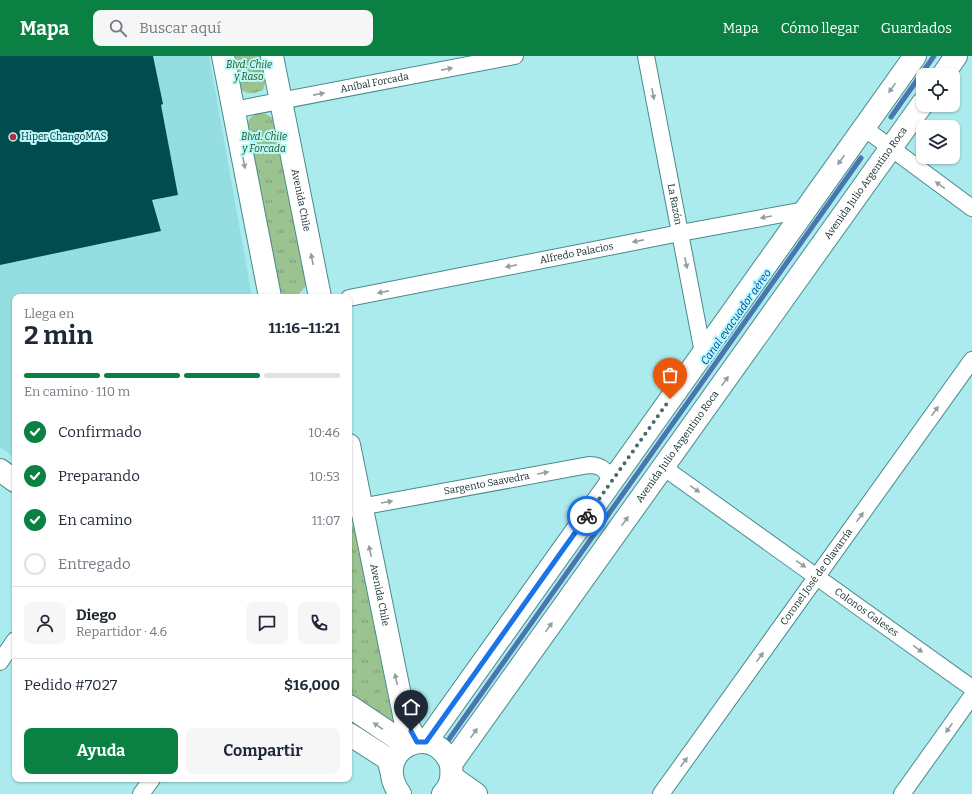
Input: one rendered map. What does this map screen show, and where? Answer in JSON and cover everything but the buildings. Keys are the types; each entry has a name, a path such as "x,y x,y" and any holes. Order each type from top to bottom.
{"main road":[{"path":"223,56 269,294"},
{"name":"Avenida Chile","path":"272,56 319,294"},
{"path":"393,786 394,760 399,752 417,743 608,486 915,56"},
{"path":"948,68 956,56"},
{"name":"Avenida Julio Argentino Roca","path":"449,778 663,467 916,112"},
{"path":"0,470 12,478"},
{"name":"Avenida Chile","path":"352,476 355,508 405,720 417,743"},
{"path":"352,708 417,743 442,749 449,778 476,794"},
{"path":"352,736 388,759 393,786"}],"street":[{"name":"Aníbal Forcada","path":"233,110 515,56"},
{"name":"La Razón","path":"646,56 703,353"},
{"path":"864,128 972,208"},
{"name":"Alfredo Palacios","path":"352,297 805,210"},
{"name":"Coronel José de Olavarría","path":"661,794 972,360"},
{"name":"Sargento Saavedra","path":"355,508 589,465 600,466 605,469 609,478 608,486"},
{"name":"Colonos Galeses","path":"663,467 818,576 972,688"},
{"path":"0,662 12,644"},
{"path":"902,794 972,696"},
{"path":"141,794 150,782"}],"shaded area":[{"path":"0,56 209,56 251,294 12,294 12,456 0,447"}],"green space":[{"name":"Blvd. Chile y Raso","path":"231,56 262,56 266,80 263,90 255,93 249,93 237,87"},
{"name":"Blvd. Chile y Forcada","path":"266,114 274,119 306,286 299,294 284,294 277,287 246,130 248,122 254,115"},
{"path":"352,525 354,528 394,725 352,701"}],"waterway":[{"name":"Canal evacuador aéreo","path":"891,117 934,56"},
{"name":"Canal evacuador aéreo","path":"447,742 861,158"}],"way so far":[{"path":"587,516 670,399"}],"place":[{"name":"Hiper ChangoMAS","path":"13,137"}],"route":[{"path":"411,731 417,742 426,742 587,516"}]}
